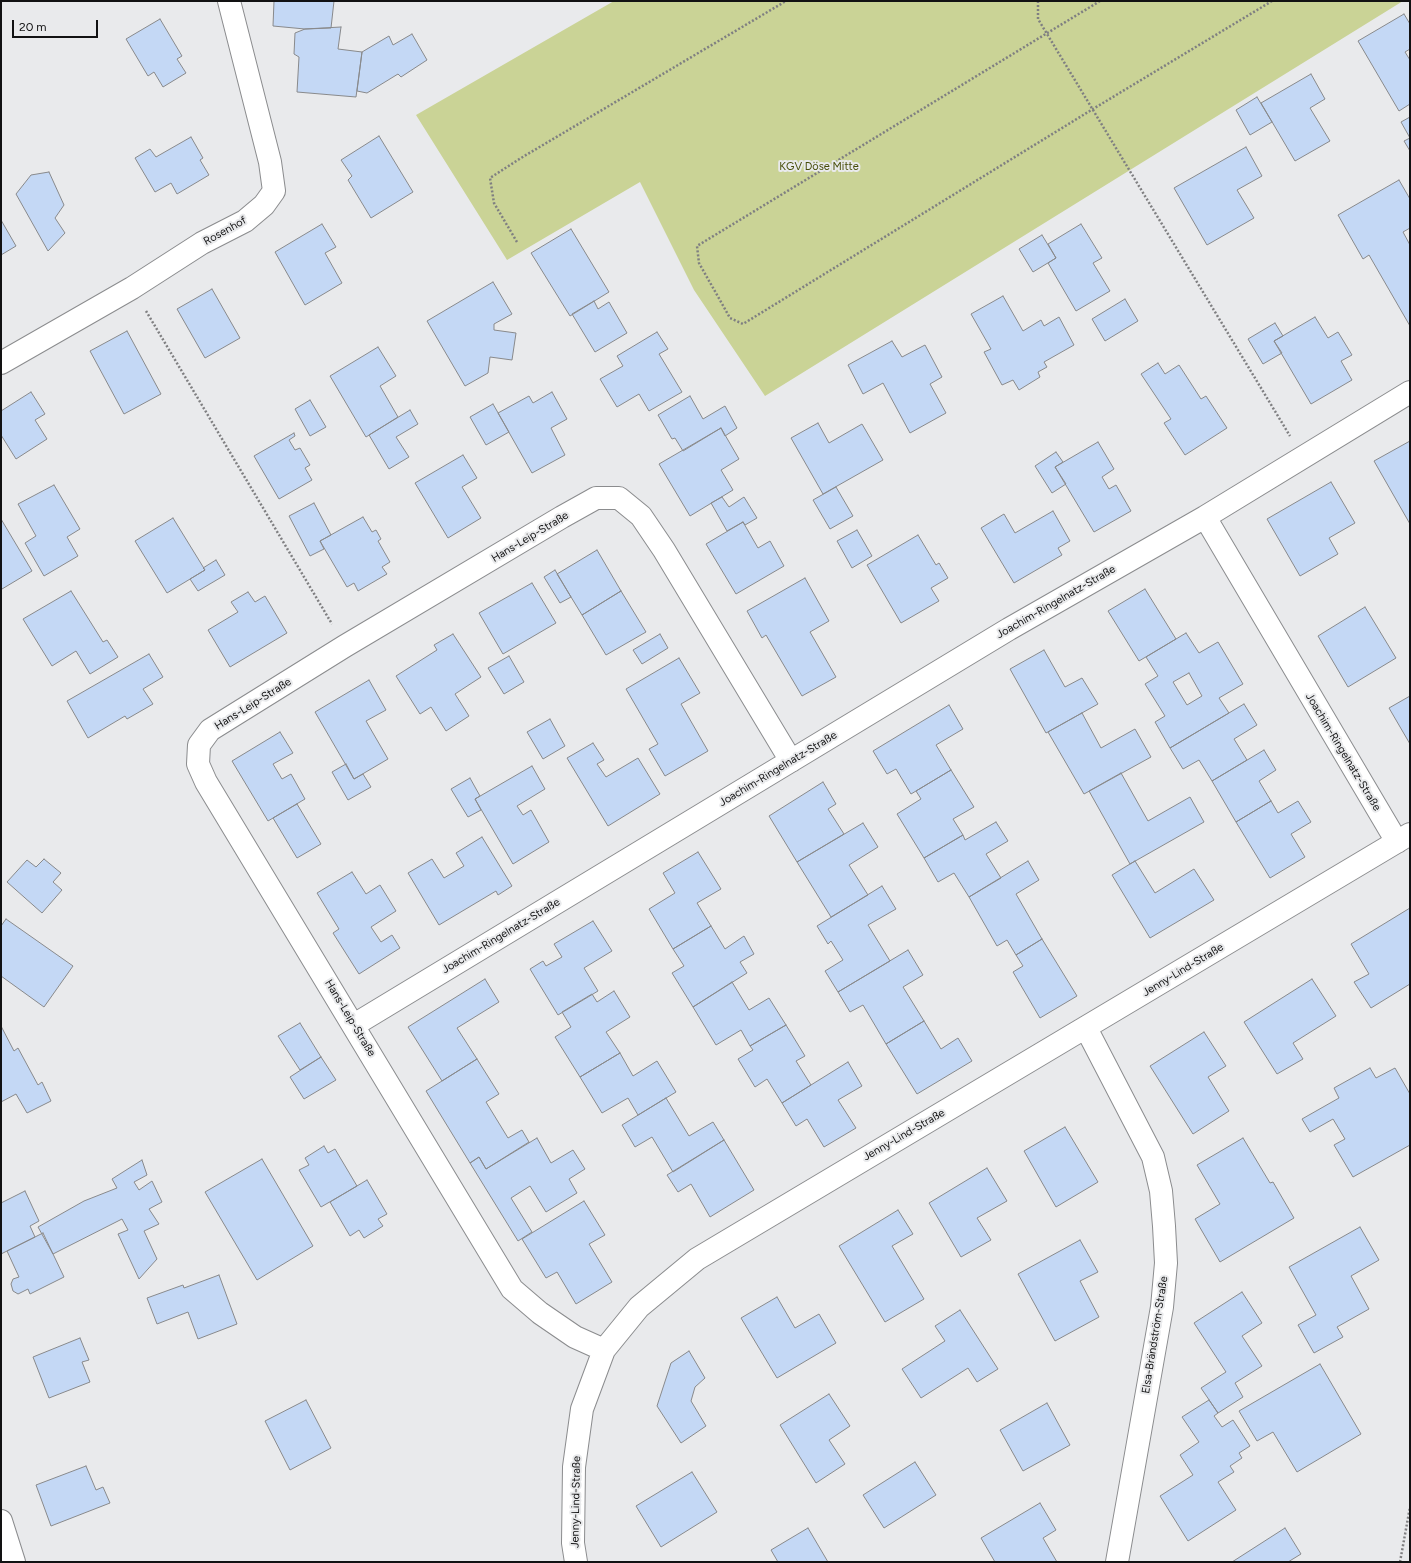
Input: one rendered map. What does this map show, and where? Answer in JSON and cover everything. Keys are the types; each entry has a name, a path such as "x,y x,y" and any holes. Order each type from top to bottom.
{"street":[{"name":"Rosenhof","path":"1,363 132,288 202,244 245,221 264,205 274,191 270,162 229,1"},
{"name":"Joachim-Ringelnatz-Straße","path":"354,1025 1047,606 1205,517 1410,392"},
{"name":"Hans-Leip-Straße","path":"604,1350 575,1337 540,1313 512,1289 206,782 198,764 199,745 210,730 345,646 596,498 619,498 641,516 664,550 791,761"},
{"name":"Joachim-Ringelnatz-Straße","path":"1205,517 1403,838"},
{"name":"Jenny-Lind-Straße","path":"576,1562 573,1543 574,1467 582,1409 604,1350 639,1308 697,1259 1403,838"},
{"name":"Elsa-Brändström-Straße","path":"1086,1028 1153,1157 1162,1191 1166,1263 1162,1307 1117,1562"},
{"path":"1,1521 14,1562"}],"path":[{"path":"517,242 494,203 490,178 521,158 786,1"},
{"path":"1038,1 1038,19 1302,457"},
{"path":"1100,1 697,246 698,263 730,318 743,324 1272,1"},
{"path":"132,288 345,646"},
{"path":"1400,1562 1410,1507"}],"green space":[{"name":"KGV Döse Mitte","path":"614,1 1403,1 765,396 694,290 640,182 507,260 416,115"}],"building":[{"path":"274,1 334,1 331,28 305,29 273,26"},
{"path":"1404,14 1410,24 1410,49 1405,52 1410,60 1410,104 1399,111 1358,41"},
{"path":"160,19 182,56 177,59 186,73 163,87 154,72 148,76 126,39"},
{"path":"341,27 338,49 362,52 356,97 297,92 299,57 294,54 295,33 305,29"},
{"path":"412,34 427,60 401,77 398,74 367,93 357,91 362,52 389,36 393,45"},
{"path":"1311,74 1325,99 1310,108 1330,141 1295,161 1261,103"},
{"path":"1257,97 1272,122 1250,135 1236,110"},
{"path":"1410,117 1410,138 1401,122"},
{"path":"379,136 413,192 371,218 348,180 352,176 341,160"},
{"path":"191,137 203,158 200,160 209,175 177,194 171,183 155,192 135,158 150,149 156,157"},
{"path":"1410,138 1410,151 1404,141"},
{"path":"1246,147 1262,176 1237,190 1254,218 1207,245 1174,188"},
{"path":"49,172 64,205 55,218 65,233 48,251 16,194 31,175"},
{"path":"1399,180 1410,199 1410,228 1403,232 1410,245 1410,326 1369,255 1363,259 1338,215"},
{"path":"1,220 16,246 1,255"},
{"path":"322,224 336,247 325,253 342,283 305,305 275,252"},
{"path":"1081,224 1102,258 1093,263 1110,291 1076,311 1048,263 1056,258 1048,244"},
{"path":"571,229 609,292 570,316 531,253"},
{"path":"1042,235 1056,258 1033,272 1019,249"},
{"path":"493,282 512,314 494,324 494,330 516,333 512,360 490,357 488,373 465,386 427,321"},
{"path":"212,289 240,338 205,358 177,309"},
{"path":"1003,296 1023,331 1041,320 1044,326 1059,317 1074,345 1044,362 1047,367 1038,372 1040,377 1019,390 1013,380 1002,385 984,352 991,349 971,314"},
{"path":"1125,299 1138,321 1105,341 1092,319"},
{"path":"594,301 598,309 609,302 627,333 595,352 572,314"},
{"path":"1315,317 1328,338 1338,332 1352,355 1341,361 1352,380 1311,404 1274,341"},
{"path":"1275,323 1283,336 1274,341 1282,353 1263,364 1248,339"},
{"path":"127,331 161,394 124,414 90,351"},
{"path":"657,332 668,349 659,354 682,392 649,411 639,394 617,407 600,379 623,366 617,356"},
{"path":"892,341 902,357 925,345 942,377 930,384 946,413 910,433 883,383 863,394 848,365"},
{"path":"378,347 396,376 380,386 398,417 366,437 330,376"},
{"path":"1158,363 1165,374 1179,365 1201,399 1206,396 1227,428 1185,455 1164,423 1171,419 1141,374"},
{"path":"31,392 45,414 35,420 47,439 16,459 1,435 1,411"},
{"path":"552,392 567,419 551,428 565,455 532,473 498,413 529,396 533,403"},
{"path":"690,396 703,419 725,406 737,428 725,436 721,428 683,451 675,438 672,439 658,415"},
{"path":"310,400 326,427 310,436 295,409"},
{"path":"493,404 509,432 486,445 470,417"},
{"path":"410,410 418,424 396,437 409,457 389,469 369,435"},
{"path":"818,423 829,443 862,424 883,460 823,494 791,438"},
{"path":"721,428 739,459 721,470 733,490 690,516 659,464"},
{"path":"294,433 295,436 289,440 295,450 300,448 310,465 305,468 312,480 279,499 254,456"},
{"path":"1410,441 1410,524 1374,461"},
{"path":"1098,442 1114,469 1102,477 1109,489 1116,485 1131,511 1094,532 1055,467"},
{"path":"1056,452 1063,462 1055,467 1066,484 1052,493 1035,466"},
{"path":"463,455 477,478 462,487 481,518 448,538 415,483"},
{"path":"1331,482 1355,523 1329,538 1338,554 1300,576 1267,519"},
{"path":"54,485 80,529 67,537 78,556 44,576 25,543 36,536 18,504"},
{"path":"836,487 853,516 830,529 813,500"},
{"path":"722,497 729,507 744,497 757,518 745,525 743,522 727,531 711,503"},
{"path":"314,503 331,535 320,541 324,549 310,556 289,516"},
{"path":"1053,511 1070,541 1058,548 1062,555 1014,583 981,528 1004,514 1015,533"},
{"path":"363,517 372,532 376,530 381,539 378,541 390,562 382,567 387,574 358,591 354,583 347,587 320,541"},
{"path":"173,518 205,570 167,593 135,541"},
{"path":"1,519 32,571 2,589 1,587"},
{"path":"743,522 758,548 770,541 784,566 736,594 706,544"},
{"path":"857,530 872,556 852,568 837,541"},
{"path":"918,535 936,565 939,563 948,578 931,588 939,601 901,623 867,565"},
{"path":"597,550 621,591 582,615 557,574"},
{"path":"216,560 225,575 198,591 190,579 205,570 203,568"},
{"path":"555,570 571,597 560,603 544,577"},
{"path":"805,578 829,621 810,632 836,677 802,696 766,635 762,638 747,611"},
{"path":"532,583 556,623 503,654 479,613"},
{"path":"1145,589 1176,639 1139,661 1108,611"},
{"path":"71,591 103,642 107,640 118,657 90,674 76,651 52,666 23,619"},
{"path":"621,591 646,632 606,655 582,615"},
{"path":"248,592 255,602 265,596 287,633 230,667 208,630 238,612 231,602"},
{"path":"1365,607 1396,658 1348,687 1318,636"},
{"path":"1186,633 1199,653 1218,642 1243,684 1219,698 1229,713 1170,748 1155,722 1165,716 1145,684 1158,676 1146,657","holes":["1189,673 1202,696 1187,705 1173,682"]},
{"path":"453,634 481,677 455,694 469,716 446,731 431,707 420,714 396,676 437,650 434,645"},
{"path":"660,634 668,648 642,664 633,650"},
{"path":"1044,650 1065,687 1082,678 1098,704 1046,733 1010,669"},
{"path":"149,654 163,677 143,689 153,704 127,719 125,716 88,738 67,701"},
{"path":"509,656 524,682 504,694 488,668"},
{"path":"679,658 700,693 681,704 708,751 665,776 649,749 658,744 626,689"},
{"path":"369,680 386,710 366,721 388,759 354,779 315,712"},
{"path":"1410,696 1410,744 1389,708"},
{"path":"1244,704 1257,725 1234,739 1247,760 1212,781 1199,760 1183,769 1170,748"},
{"path":"949,705 963,729 936,745 951,770 911,794 896,769 887,774 873,751"},
{"path":"1082,713 1101,748 1135,729 1151,757 1084,794 1048,732"},
{"path":"550,719 565,746 543,759 527,732"},
{"path":"280,732 293,753 273,764 282,779 291,774 305,799 268,821 232,761"},
{"path":"593,743 604,760 597,764 606,777 638,758 660,794 608,826 567,758"},
{"path":"1264,750 1276,770 1259,781 1271,801 1236,822 1212,781"},
{"path":"346,764 354,779 363,774 371,787 348,800 332,772"},
{"path":"532,766 545,789 517,806 523,815 531,810 549,842 513,864 475,799"},
{"path":"951,770 974,807 953,819 963,835 924,858 897,814 921,799 916,791"},
{"path":"1121,773 1148,821 1190,797 1204,822 1130,864 1089,791"},
{"path":"470,778 480,796 475,799 481,810 468,817 451,789"},
{"path":"823,782 836,804 828,809 844,834 797,862 769,816"},
{"path":"1271,801 1278,813 1298,801 1311,822 1291,834 1305,857 1270,878 1236,822"},
{"path":"297,804 321,844 297,858 273,818"},
{"path":"996,822 1008,841 986,854 1001,878 969,897 954,873 938,882 924,858 963,835 965,840"},
{"path":"863,823 878,847 849,865 868,895 831,917 797,862"},
{"path":"482,837 512,886 498,895 496,891 439,925 408,873 432,859 444,878 464,866 456,853"},
{"path":"698,852 721,889 697,903 711,926 673,949 649,909 675,893 663,873"},
{"path":"44,859 61,873 53,882 62,890 42,913 7,882 27,860 36,867"},
{"path":"1028,861 1039,880 1016,894 1042,939 1016,955 1007,940 997,946 969,897"},
{"path":"1135,861 1155,893 1194,869 1214,900 1150,938 1112,875"},
{"path":"352,872 366,894 380,885 396,911 371,927 381,942 392,935 400,948 359,974 333,933 339,929 317,893"},
{"path":"882,886 896,909 868,925 890,961 838,992 825,971 843,960 831,941 828,944 817,926"},
{"path":"1410,908 1410,984 1371,1008 1354,982 1369,974 1351,944"},
{"path":"6,919 73,966 44,1007 1,976 1,926"},
{"path":"593,921 612,951 584,968 598,991 558,1015 530,969 543,961 546,966 562,957 554,944"},
{"path":"711,926 725,949 744,936 754,954 740,962 747,973 693,1007 672,973 684,966 673,949"},
{"path":"1042,939 1077,996 1040,1018 1013,972 1023,966 1016,955"},
{"path":"908,950 923,975 903,987 924,1021 886,1044 863,1005 850,1012 838,992"},
{"path":"485,979 499,1002 457,1028 477,1059 442,1081 408,1027"},
{"path":"1312,979 1336,1016 1293,1043 1303,1059 1277,1074 1244,1022"},
{"path":"732,982 749,1010 769,998 786,1025 750,1046 741,1030 716,1045 693,1007"},
{"path":"614,991 630,1017 606,1032 620,1053 580,1077 555,1037 571,1027 562,1012 592,994 597,1002"},
{"path":"924,1021 941,1049 958,1038 972,1061 917,1094 886,1044"},
{"path":"300,1023 321,1057 300,1070 278,1036"},
{"path":"786,1025 805,1056 796,1061 811,1085 782,1103 767,1079 755,1087 738,1059 753,1050 750,1046"},
{"path":"1,1026 14,1051 18,1048 38,1085 42,1082 51,1101 27,1113 16,1094 1,1102"},
{"path":"1204,1032 1226,1066 1208,1077 1229,1111 1193,1134 1150,1066"},
{"path":"620,1053 633,1076 657,1061 676,1092 638,1115 628,1098 602,1113 580,1077"},
{"path":"321,1057 336,1080 304,1099 290,1077"},
{"path":"477,1059 499,1094 486,1102 508,1138 522,1130 529,1142 486,1169 479,1157 470,1163 426,1091"},
{"path":"848,1062 862,1086 838,1100 856,1128 824,1147 807,1119 796,1126 782,1103"},
{"path":"1370,1068 1376,1078 1395,1068 1410,1094 1410,1145 1353,1177 1334,1145 1345,1139 1333,1119 1310,1132 1302,1119 1339,1098 1334,1088"},
{"path":"666,1098 689,1136 713,1122 724,1140 673,1172 652,1137 635,1147 622,1125"},
{"path":"1065,1127 1098,1182 1056,1207 1024,1151"},
{"path":"537,1138 551,1163 573,1150 585,1169 569,1179 577,1193 546,1212 530,1186 511,1198 532,1232 518,1241 470,1163 479,1157 486,1169"},
{"path":"1243,1138 1270,1183 1273,1182 1294,1218 1220,1262 1195,1219 1220,1204 1197,1165"},
{"path":"724,1140 754,1190 710,1217 691,1184 678,1192 667,1175"},
{"path":"324,1146 328,1153 335,1149 357,1186 321,1207 299,1170 309,1165 305,1158"},
{"path":"262,1159 313,1246 257,1280 205,1192"},
{"path":"142,1160 147,1175 134,1182 139,1190 152,1181 162,1202 149,1209 159,1224 144,1231 157,1259 139,1279 118,1234 128,1230 122,1219 53,1254 38,1227 84,1201 117,1188 112,1179"},
{"path":"987,1168 1007,1201 977,1218 991,1240 961,1257 929,1203"},
{"path":"367,1180 387,1214 378,1219 383,1226 364,1238 359,1230 350,1236 330,1202"},
{"path":"25,1191 39,1221 30,1226 35,1237 1,1254 1,1203"},
{"path":"584,1201 605,1235 589,1244 612,1282 576,1304 557,1272 546,1278 522,1239"},
{"path":"898,1210 913,1234 892,1246 924,1299 885,1322 839,1246"},
{"path":"1360,1227 1379,1260 1351,1276 1369,1309 1337,1327 1343,1337 1314,1353 1298,1325 1316,1315 1289,1267"},
{"path":"43,1233 64,1277 30,1294 28,1289 18,1294 13,1291 11,1284 13,1279 19,1277 7,1251"},
{"path":"1080,1240 1098,1272 1080,1281 1099,1317 1055,1341 1018,1274"},
{"path":"219,1275 237,1324 198,1339 188,1312 157,1324 147,1298 183,1285 184,1288"},
{"path":"1242,1292 1262,1323 1242,1336 1262,1366 1235,1383 1243,1397 1218,1413 1201,1388 1226,1372 1194,1323"},
{"path":"777,1297 795,1328 819,1314 836,1343 777,1378 741,1318"},
{"path":"960,1310 998,1369 977,1382 968,1368 921,1398 902,1369 945,1341 935,1326"},
{"path":"80,1338 89,1360 82,1362 90,1382 49,1398 33,1357"},
{"path":"689,1351 705,1378 695,1387 691,1401 706,1426 681,1443 657,1406 671,1363"},
{"path":"1320,1364 1361,1434 1297,1472 1273,1432 1257,1441 1239,1411"},
{"path":"829,1394 850,1426 829,1440 845,1464 816,1483 780,1425"},
{"path":"306,1400 331,1448 290,1470 265,1421"},
{"path":"1209,1400 1218,1413 1214,1416 1222,1427 1233,1420 1250,1446 1239,1453 1242,1458 1230,1466 1234,1472 1218,1482 1236,1510 1188,1541 1160,1496 1193,1475 1180,1455 1199,1442 1182,1417"},
{"path":"1047,1403 1070,1445 1023,1471 1000,1430"},
{"path":"915,1462 936,1495 884,1528 863,1495"},
{"path":"86,1466 96,1490 103,1487 110,1503 51,1526 36,1485"},
{"path":"692,1472 717,1512 661,1547 636,1506"},
{"path":"1040,1503 1056,1530 1043,1538 1057,1562 995,1562 981,1538"},
{"path":"808,1528 828,1562 778,1562 771,1550"},
{"path":"1285,1528 1301,1554 1288,1562 1232,1562"}]}
